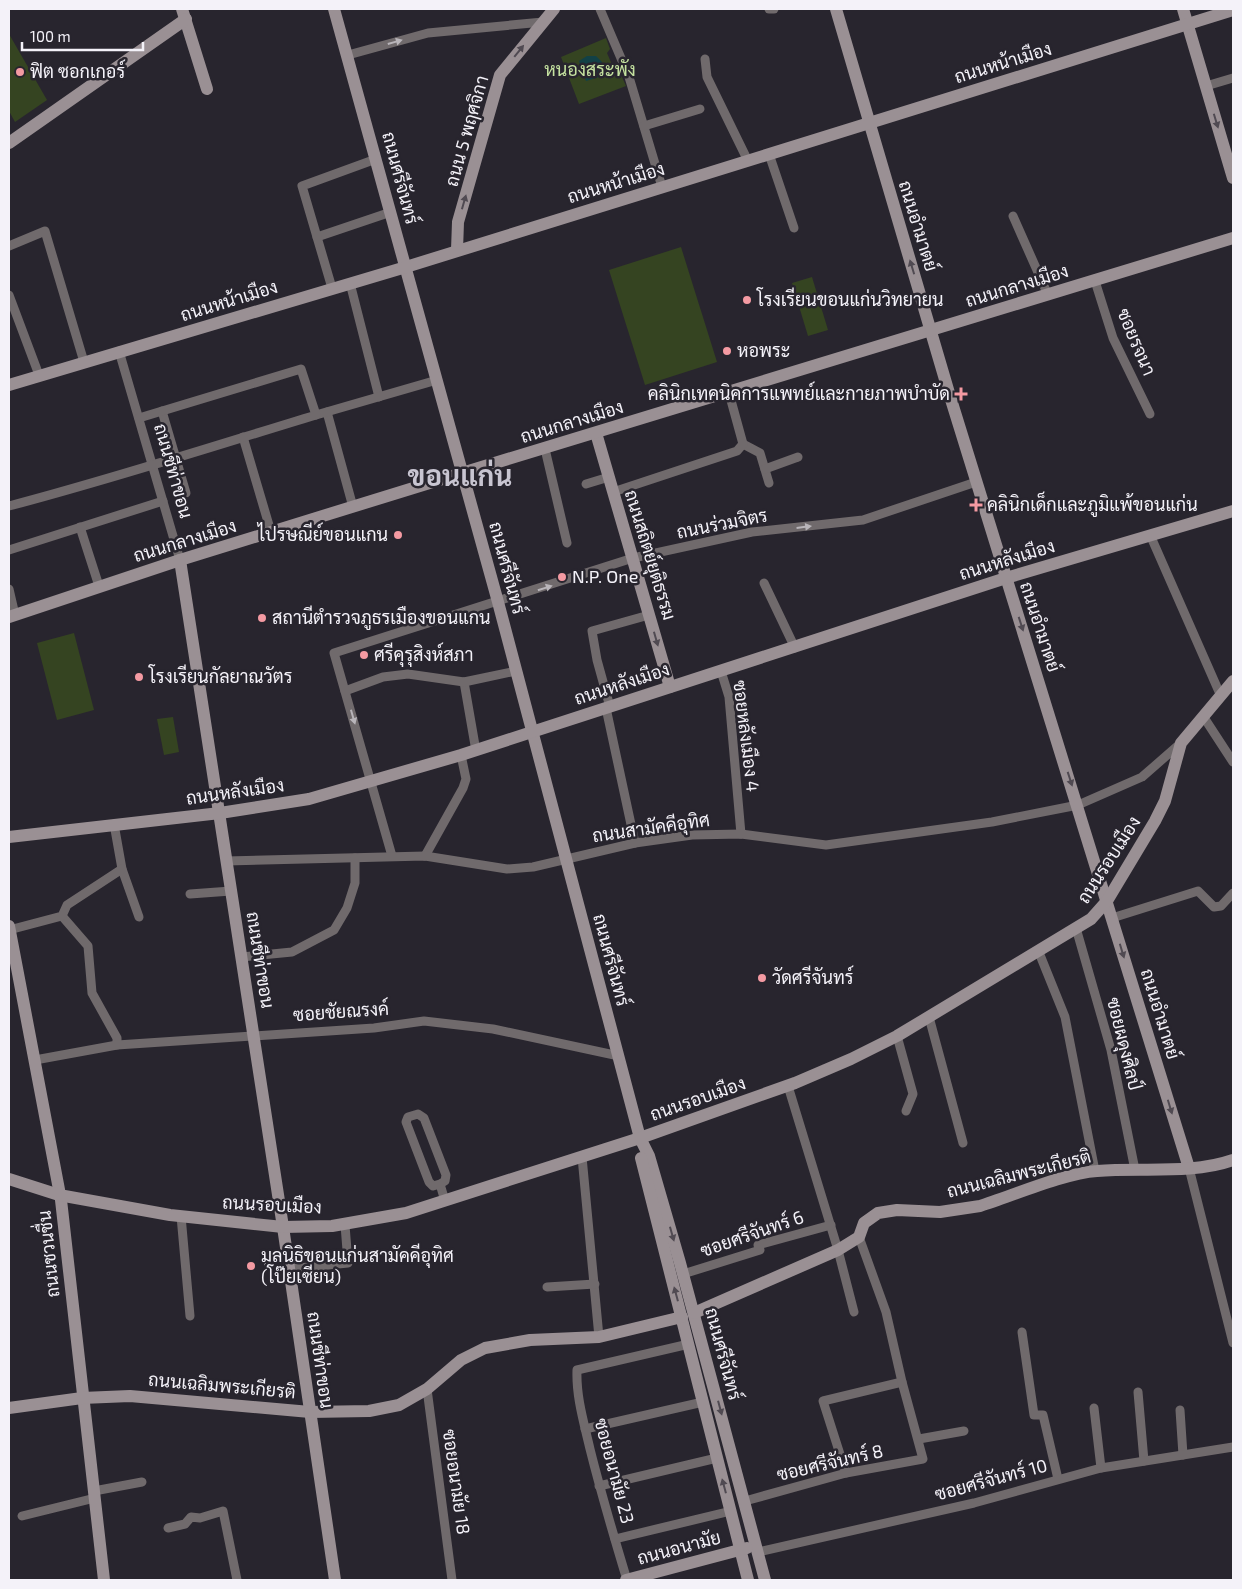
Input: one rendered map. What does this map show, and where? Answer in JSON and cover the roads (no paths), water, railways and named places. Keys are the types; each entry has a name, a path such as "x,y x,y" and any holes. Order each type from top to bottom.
{"street":[{"name":"ถนนศรีจันทร์","path":"334,9 498,602 619,1056 640,1138 642,1161 688,1315 713,1384 765,1580"},
{"name":"ถนน 5 พฤศจิกา","path":"457,250 458,222 500,75 554,9"},
{"path":"600,9 629,77 662,187"},
{"path":"769,9 774,9"},
{"name":"ถนนอำมาตย์","path":"836,9 868,123 976,482 1078,805 1189,1168"},
{"path":"1183,9 1233,178"},
{"name":"ถนนหน้าเมือง","path":"9,385 350,282 406,267 1233,10"},
{"path":"9,143 184,14 206,89"},
{"path":"348,55 428,33 543,22"},
{"path":"705,59 708,77 748,160"},
{"path":"1206,86 1233,78"},
{"path":"644,126 700,109"},
{"path":"769,154 794,228"},
{"path":"332,288 302,186 376,159"},
{"path":"317,237 391,212"},
{"path":"1013,216 1048,296"},
{"path":"9,246 46,231 84,362"},
{"name":"ถนนกลางเมือง","path":"12,616 180,560 1233,238"},
{"name":"ซอยรจนา","path":"1095,281 1113,338 1150,414"},
{"path":"350,282 379,397"},
{"path":"9,295 39,376"},
{"name":"ถนนชีท่าขอน","path":"119,352 180,560 254,1035 335,1580"},
{"path":"139,418 301,369 316,415"},
{"path":"9,506 99,483 153,464 436,380"},
{"path":"729,393 743,444 760,453 769,483"},
{"path":"162,411 186,492"},
{"path":"327,412 353,507"},
{"name":"ถนนสถิตย์ยุติธรรม","path":"596,433 670,687"},
{"path":"243,437 271,532"},
{"path":"613,492 737,451 743,444"},
{"path":"545,449 567,542"},
{"path":"765,469 798,457"},
{"path":"586,484 608,477"},
{"name":"ถนนร่วมจิตร","path":"346,691 334,653 633,558 752,532 863,520 976,482"},
{"path":"9,550 163,500"},
{"name":"ถนนหลังเมือง","path":"9,837 220,813 309,799 476,751 532,731 1006,578 1233,511"},
{"path":"80,527 99,586"},
{"path":"1151,536 1220,694"},
{"path":"764,583 794,648"},
{"path":"9,589 12,616"},
{"path":"635,843 608,707 596,660 592,631 649,615"},
{"path":"392,856 346,691 383,677 408,674 464,682 516,671"},
{"name":"ซอยหลังเมือง 4","path":"721,671 729,697 741,834"},
{"name":"ถนนรอบเมือง","path":"9,1179 59,1194 181,1216 283,1227 344,1224 406,1213 640,1138 788,1086 851,1059 897,1036 1091,919 1107,901 1156,821 1165,801 1182,743 1220,694 1233,681"},
{"path":"464,682 476,751"},
{"path":"1203,716 1233,762"},
{"name":"ถนนสามัคคีอุทิศ","path":"226,860 425,856 507,869 533,867 635,843 692,835 741,834 826,845 992,822 1078,805 1142,777 1182,743"},
{"path":"425,856 464,788 466,779 461,755"},
{"path":"114,824 122,869 139,917"},
{"path":"242,957 292,952 334,930 347,908 355,883 355,858"},
{"path":"9,933 62,916 67,905 122,869"},
{"path":"190,894 231,891"},
{"path":"1112,918 1198,891 1214,907 1221,906 1233,894"},
{"path":"62,916 88,946 92,992 116,1038 117,1045"},
{"name":"ซอยผดุงศิลป์","path":"1076,928 1111,1050 1135,1170"},
{"name":"ถนนชวนชื่น","path":"9,933 35,1060 59,1194 104,1580"},
{"path":"1038,950 1064,1017 1095,1171"},
{"path":"928,1017 963,1143"},
{"name":"ซอยชัยณรงค์","path":"35,1060 117,1045 374,1028 424,1021 493,1029 619,1056"},
{"path":"897,1036 913,1094 906,1111"},
{"path":"788,1086 831,1225 854,1312"},
{"path":"418,1114 424,1118 446,1175 445,1181 440,1184 434,1186 429,1182 406,1122 412,1115 418,1114"},
{"name":"ถนนศรีจันทร์","path":"640,1138 648,1156 683,1274 689,1344 748,1580"},
{"path":"582,1157 600,1337"},
{"name":"ถนนเฉลิมพระเกียรติ","path":"9,1408 82,1398 130,1396 310,1412 369,1411 399,1405 426,1389 460,1360 485,1348 530,1340 600,1337 688,1315 838,1250 859,1237 864,1223 878,1212 897,1210 940,1212 980,1206 1095,1171 1189,1168 1233,1160"},
{"path":"1189,1168 1233,1343"},
{"path":"440,1184 444,1201"},
{"path":"181,1216 190,1316"},
{"path":"289,1269 348,1263 344,1224"},
{"name":"ซอยศรีจันทร์ 6","path":"683,1274 760,1250 758,1245 831,1225"},
{"path":"859,1237 886,1312 902,1382 919,1438 964,1431"},
{"path":"547,1287 595,1284"},
{"path":"1022,1332 1034,1415 1043,1415 1058,1479"},
{"name":"ซอยอนามัย 23","path":"627,1580 599,1486 585,1429 576,1390 577,1370 689,1344"},
{"path":"846,1473 823,1401 902,1382"},
{"path":"699,1387 713,1384"},
{"name":"ซอยอนามัย 18","path":"426,1389 452,1580"},
{"path":"1138,1392 1144,1461"},
{"path":"585,1429 703,1402"},
{"path":"1094,1408 1101,1468"},
{"path":"1180,1410 1183,1455"},
{"name":"ซอยศรีจันทร์ 8","path":"745,1501 846,1473 923,1459 919,1438"},
{"name":"ซอยศรีจันทร์ 10","path":"757,1549 974,1503 1101,1468 1233,1447"},
{"path":"599,1486 717,1458"},
{"path":"22,1516 94,1494 142,1482"},
{"path":"168,1528 185,1524 191,1517 200,1518 223,1511 234,1579"},
{"path":"615,1539 731,1511"},
{"name":"ถนนอนามัย","path":"627,1580 740,1550 757,1549"}],"water":[{"path":"587,56 596,56 602,62 604,70 599,77 586,81 579,61"}],"place":[{"name":"ฟิต ซอกเกอร์","path":"20,72"},
{"name":"โรงเรียนขอนแก่นวิทยายน","path":"747,300"},
{"name":"หอพระ","path":"727,351"},
{"name":"คลินิกเทคนิคการแพทย์และกายภาพบำบัด","path":"961,394"},
{"name":"คลินิกเด็กและภูมิแพ้ขอนแก่น","path":"976,505"},
{"name":"ไปรษณีย์ขอนแกน","path":"398,535"},
{"name":"N.P. One","path":"562,577"},
{"name":"สถานีตำรวจภูธรเมืองขอนแกน","path":"262,618"},
{"name":"ศรีคุรุสิงห์สภา","path":"364,655"},
{"name":"โรงเรียนกัลยาณวัตร","path":"139,677"},
{"name":"วัดศรีจันทร์","path":"762,978"},
{"name":"มูลนิธิขอนแก่นสามัคคีอุทิศ (โป๊ยเซียน)","path":"251,1266"}],"district":[{"name":"ขอนแก่น","path":"460,476"}],"park label":[{"name":"หนองสระพัง","path":"590,70"}]}
